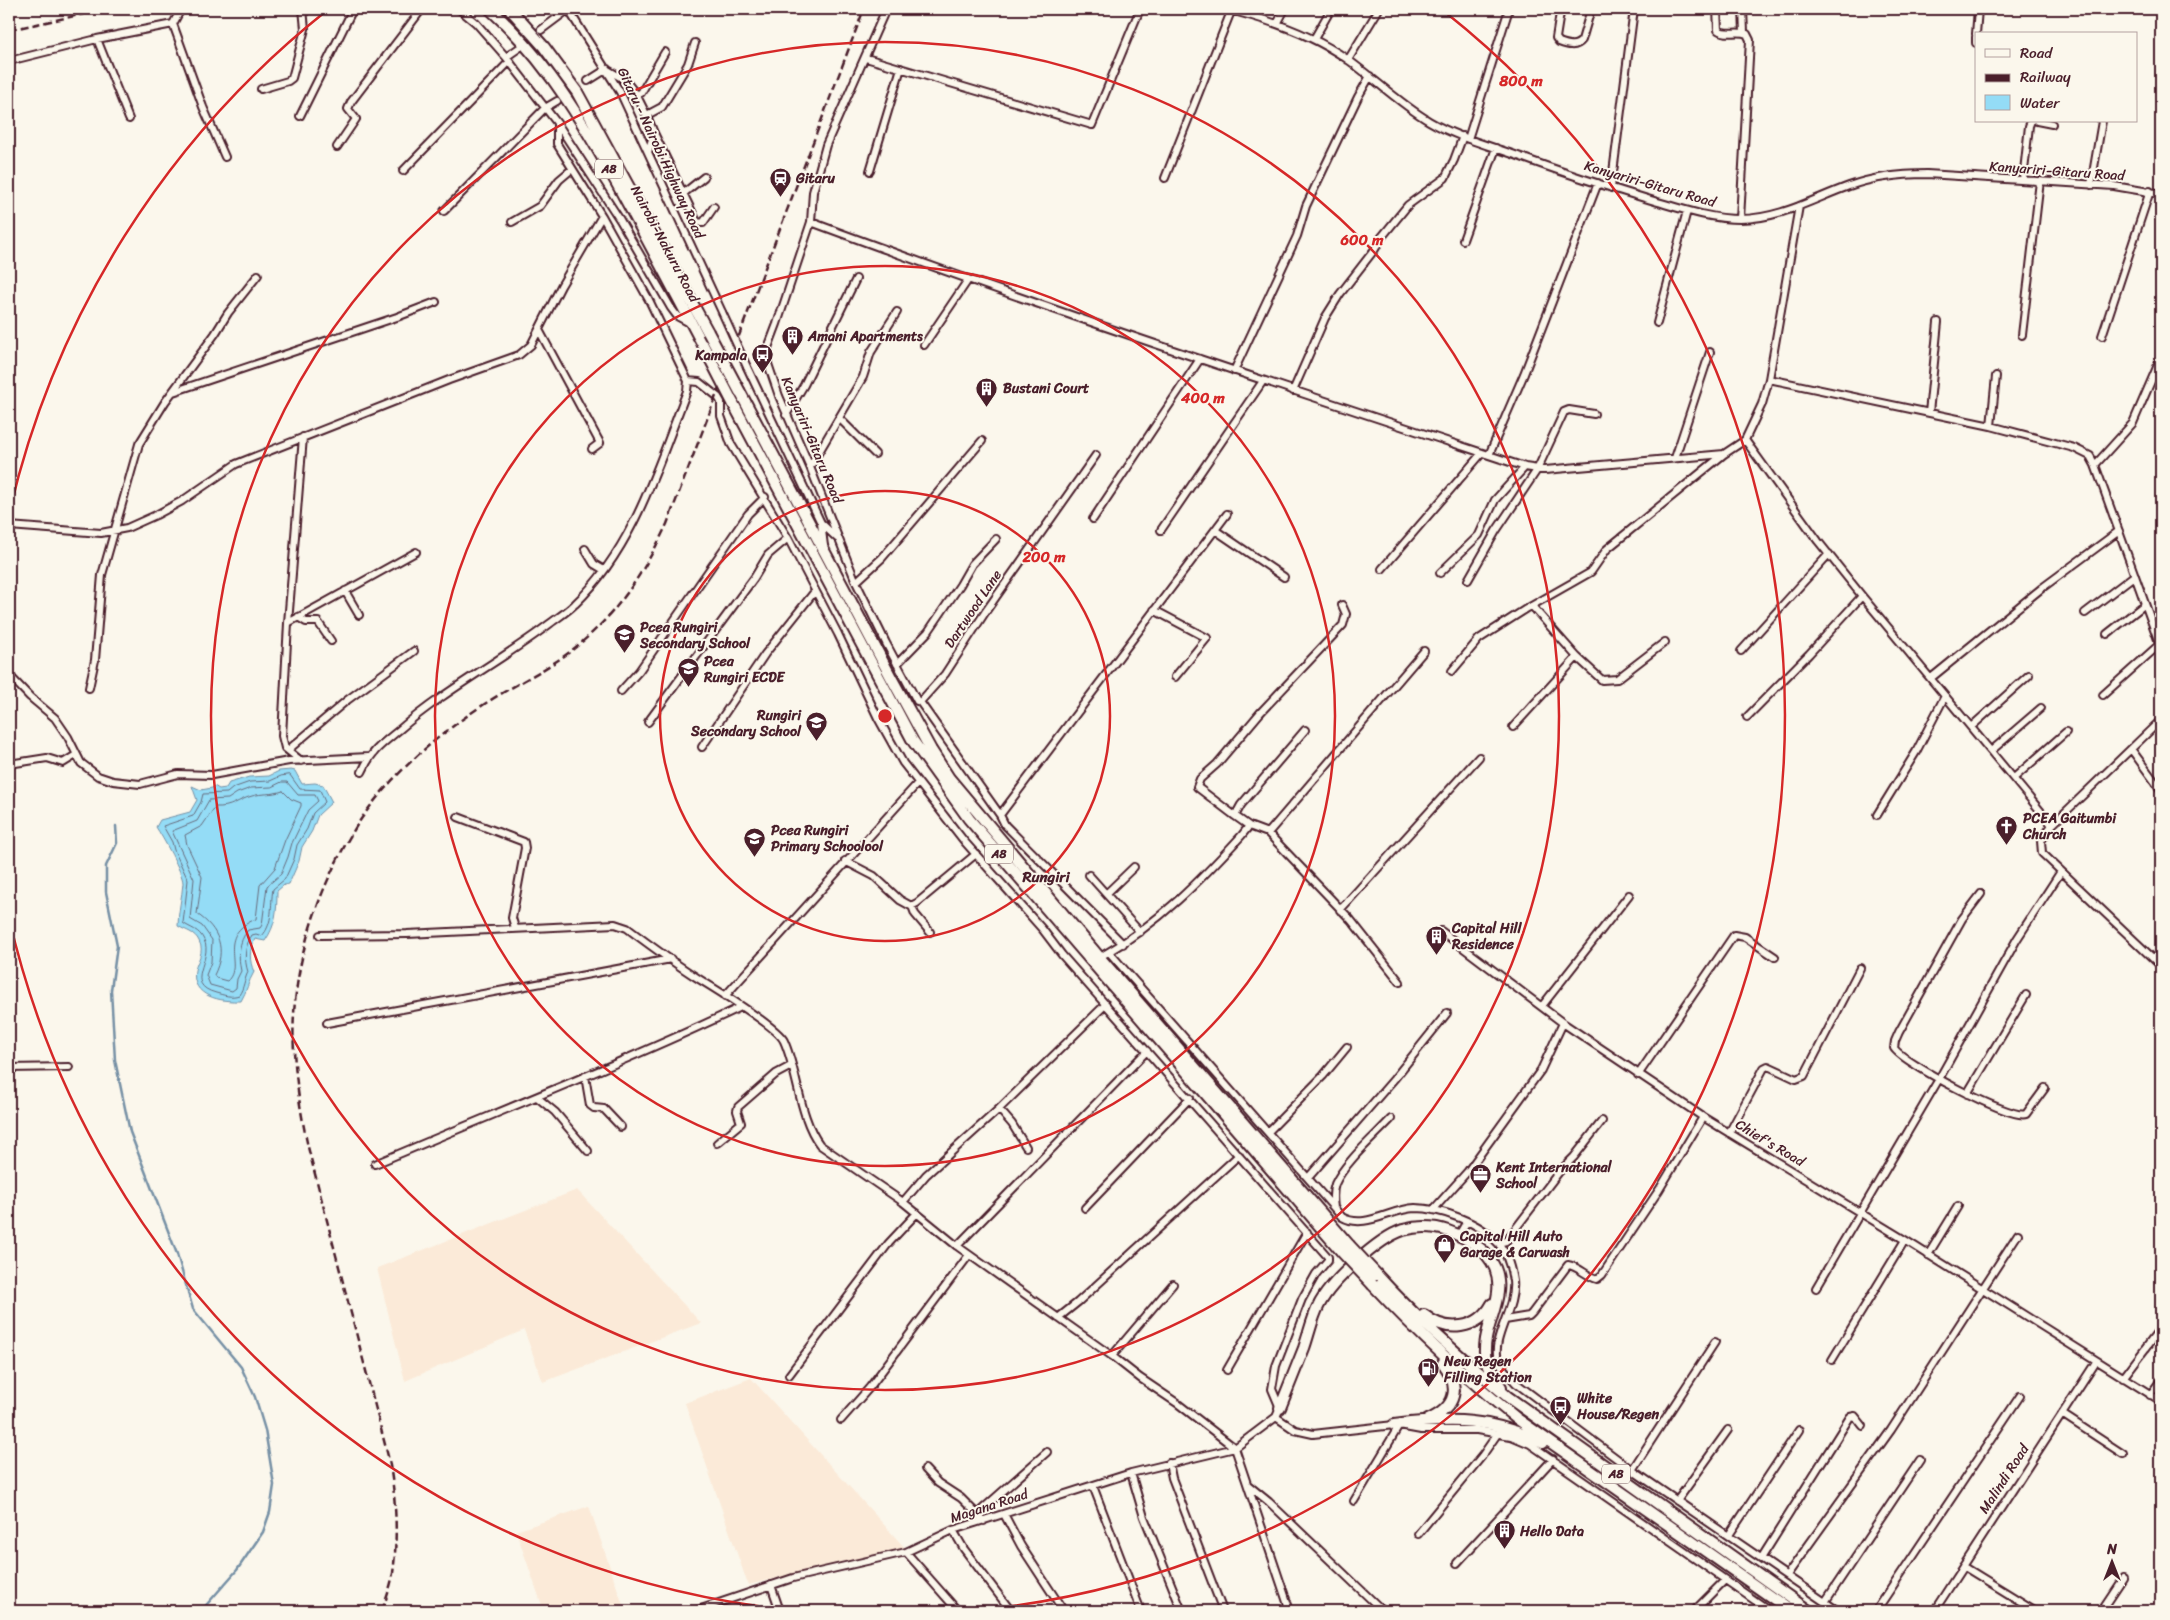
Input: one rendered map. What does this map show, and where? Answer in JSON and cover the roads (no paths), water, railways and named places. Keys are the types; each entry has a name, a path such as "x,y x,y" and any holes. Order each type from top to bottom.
{"highway":[{"name":"Nairobi-Nakuru Road","path":"490,9 526,46 576,113 616,182 913,741 969,819 1346,1249"},
{"name":"Nairobi-Nakuru Road","path":"510,9 544,47 577,92 825,548"},
{"name":"A8","path":"825,548 892,679 931,750 949,778 1104,955 1346,1249 1375,1280 1398,1312 1474,1385 1516,1418 1791,1611"},
{"path":"1278,1412 1319,1304 1344,1273 1383,1241 1404,1230 1418,1227 1431,1227 1459,1235 1487,1254 1495,1268 1497,1294 1484,1350 1486,1362 1491,1373 1508,1397"},
{"name":"A8","path":"1375,1280 1397,1297 1470,1366 1508,1397 1808,1611"},
{"path":"1397,1297 1438,1324 1462,1327 1482,1317 1491,1307 1497,1294"},
{"path":"1398,1312 1441,1360 1454,1381 1452,1402 1436,1416 1422,1422"},
{"path":"1397,1426 1457,1420 1506,1427 1548,1446 1598,1475"}],"street":[{"path":"9,61 97,39 173,24 182,9"},
{"path":"261,89 288,82 292,78 305,29 303,9"},
{"path":"300,116 353,9"},
{"path":"337,147 356,119 348,109 350,102 422,9"},
{"path":"459,9 476,23 557,123 620,220 671,308 677,316 692,323"},
{"path":"541,30 569,9"},
{"name":"Gitaru - Nairobi Highway Road","path":"569,9 607,69 648,152 747,367 822,523"},
{"name":"Kanyariri-Gitaru Road","path":"886,9 826,145 813,192 811,222 781,314 766,353 770,371 786,415 810,467 856,582 917,701 920,702 1005,824 1124,944"},
{"path":"866,58 1092,125 1140,9"},
{"path":"1165,178 1229,9"},
{"name":"Kanyariri-Gitaru Road","path":"1229,9 1277,24 1314,39 1348,60 1428,121 1465,137 1611,188 1687,211 1740,219 1765,216 1799,206 1850,186 1900,174 2040,181 2150,191 2161,194"},
{"path":"1277,24 1285,9"},
{"path":"1314,39 1331,9"},
{"path":"1348,60 1379,9"},
{"path":"1293,392 1325,318 1340,294 1408,204 1444,178 1465,137 1509,9"},
{"path":"1560,13 1556,38 1559,42 1574,45 1579,44 1582,40 1591,9"},
{"path":"1611,188 1634,9"},
{"path":"1717,9 1718,30 1721,33 1744,32"},
{"path":"1740,219 1750,49 1747,34 1744,32 1743,9"},
{"path":"1976,32 1978,9"},
{"path":"173,24 203,107 224,157"},
{"path":"97,39 129,119"},
{"path":"647,115 662,107 688,64 695,43"},
{"path":"403,171 518,48"},
{"path":"636,94 641,92 665,52"},
{"path":"870,171 901,68"},
{"path":"588,81 607,69 625,80 636,94 647,115 695,218 700,223 703,223 714,208"},
{"path":"1234,371 1290,252 1306,206 1370,76"},
{"path":"444,211 545,108 557,101"},
{"path":"2023,180 2031,122"},
{"path":"2042,122 2052,124"},
{"path":"2091,185 2102,122"},
{"path":"362,772 368,757 434,702 530,639 574,605 604,570 621,545 648,493 687,391 688,381 649,300 602,216 557,144 557,123"},
{"path":"648,152 654,133"},
{"path":"1463,240 1496,148"},
{"path":"512,222 540,206 559,180 572,169"},
{"path":"684,194 704,177"},
{"path":"2022,335 2040,181"},
{"path":"1489,455 1524,374 1598,183"},
{"path":"2102,336 2150,191"},
{"path":"1452,671 1479,639 1590,572 1607,550 1724,454 1745,440 1762,404 1769,379 1799,206"},
{"path":"1657,323 1687,211"},
{"path":"9,526 101,533 140,523 182,501 236,464 512,358 529,348 561,286 602,216"},
{"path":"811,222 968,280 1293,392 1525,467 1538,470 1724,454"},
{"path":"89,688 95,660 102,575 139,444 228,313 258,276"},
{"path":"786,415 804,385 856,279"},
{"path":"924,345 968,280"},
{"path":"173,392 245,369 436,302"},
{"path":"810,467 863,377 871,352 897,312"},
{"path":"1929,413 1938,322"},
{"path":"539,330 600,443 592,449"},
{"path":"1675,458 1710,352"},
{"path":"2095,465 2133,423 2161,358"},
{"path":"1093,519 1200,359"},
{"path":"1991,426 1996,376"},
{"path":"1769,379 1991,426 2083,451 2090,456 2095,465 2144,604 2161,646 2103,695"},
{"path":"688,381 700,382 718,397 721,402 721,416 731,444 765,497 788,538 838,634 878,718 902,763 917,784 1106,1004 1326,1253 1328,1260 1316,1274 1302,1299 1276,1366 1272,1389 1278,1412 1295,1430 1313,1434 1397,1426 1421,1430 1459,1428 1498,1433 1530,1444 1724,1580 1760,1609 1770,1611"},
{"path":"1161,530 1263,381"},
{"path":"1468,580 1496,531 1538,470 1564,412 1569,410 1594,414"},
{"path":"839,418 875,454"},
{"path":"301,761 282,743 282,736 288,623 303,437"},
{"path":"1745,440 1862,596 2052,825"},
{"path":"856,582 882,558 982,441"},
{"path":"1382,569 1482,452"},
{"name":"Dartwood Lane","path":"920,702 945,674 996,597 1096,455"},
{"path":"1440,573 1479,535 1495,500 1525,467"},
{"path":"621,691 639,671 748,514 765,497"},
{"path":"1000,815 1227,514"},
{"path":"822,523 839,540"},
{"path":"822,523 825,548"},
{"path":"1214,530 1284,577"},
{"path":"1931,678 2042,588 2119,531"},
{"path":"648,722 754,578 768,555 788,538"},
{"path":"897,664 928,632 972,564 996,539"},
{"path":"585,549 594,564 604,570"},
{"path":"288,623 416,552"},
{"path":"1741,651 1829,554"},
{"path":"2085,613 2135,575"},
{"path":"345,591 359,615"},
{"path":"702,747 765,654 816,591"},
{"path":"1747,717 1809,654 1862,596"},
{"path":"2108,634 2144,604"},
{"path":"1342,605 1346,614 1342,625 1260,713 1217,764 1198,782 1197,787 1202,793 1250,826 1268,833 1351,920 1400,982"},
{"path":"1532,606 1577,658 1598,678 1617,679 1665,642"},
{"path":"1154,610 1207,638 1175,677"},
{"path":"298,617 306,622 318,622 331,642"},
{"path":"288,750 346,701 414,651"},
{"path":"1268,833 1424,651"},
{"path":"1514,727 1577,658"},
{"path":"9,675 54,718 68,737 76,755 90,771 113,781 140,784 178,774 212,775 275,763 368,757"},
{"path":"1971,727 2029,675"},
{"path":"1877,815 1916,752 1946,696"},
{"path":"1991,751 2041,708"},
{"path":"2161,720 2052,825 2041,841 2040,848 2042,853 2060,872 2161,966"},
{"path":"1236,816 1260,781 1305,730"},
{"path":"2014,778 2066,732"},
{"path":"2131,749 2161,790"},
{"path":"9,764 47,758 63,763 76,755"},
{"path":"1340,910 1479,757"},
{"path":"725,996 917,784"},
{"path":"458,817 524,842 525,848 512,918 515,928"},
{"path":"1250,826 1213,867 1182,897 1124,944 1104,955 1268,1132 1342,1217 1351,1222 1362,1223 1399,1210 1416,1208 1433,1210 1467,1221 1498,1243 1508,1258 1514,1291 1496,1347 1502,1368 1522,1388 1632,1470 1762,1557 1838,1611"},
{"path":"912,906 976,854"},
{"path":"846,861 874,876 900,900 912,906 915,914 930,932"},
{"path":"1106,894 1134,867"},
{"path":"1816,1288 1939,1079 2017,939 2060,872"},
{"path":"1090,875 1140,932"},
{"path":"1981,894 1962,919 1894,1045 1896,1052 1967,1094 2016,1115 2022,1116 2030,1110 2044,1088"},
{"path":"1542,1006 1628,895"},
{"path":"320,935 615,924 627,928 671,958 779,1034 784,1040 798,1094 814,1138 820,1145 903,1202 969,1255 1177,1403 1235,1448 1290,1611"},
{"name":"Chief's Road","path":"1441,931 1563,1023 1638,1075 1703,1117 1905,1240 2161,1402"},
{"path":"1638,1075 1734,935 1744,937 1775,957"},
{"path":"327,1023 671,958"},
{"path":"1729,1133 1764,1068 1768,1066 1774,1067 1796,1079 1804,1076 1860,968"},
{"path":"1967,1094 2026,995"},
{"path":"903,1202 926,1175 999,1109 1106,1004"},
{"path":"375,1164 462,1127 538,1098 741,1007"},
{"path":"1308,1178 1394,1079 1447,1013"},
{"path":"1433,1210 1468,1171 1541,1070 1563,1023"},
{"path":"1268,1132 1323,1076 1347,1047"},
{"path":"957,1246 1148,1051"},
{"path":"717,1143 741,1124 737,1111 738,1107 776,1074 791,1066"},
{"path":"9,1068 69,1067"},
{"path":"585,1076 590,1105 604,1110 621,1127"},
{"path":"538,1098 555,1112 588,1151"},
{"path":"1085,1208 1190,1098"},
{"path":"999,1109 1012,1124 1026,1147"},
{"path":"1506,1320 1529,1316 1568,1265 1574,1266 1591,1278 1597,1279 1602,1275 1659,1190 1703,1117"},
{"path":"1334,1208 1333,1191 1340,1176 1363,1147 1392,1119"},
{"path":"1498,1243 1506,1241 1548,1185 1602,1121"},
{"path":"1058,1318 1239,1155"},
{"path":"1928,1255 1958,1206"},
{"path":"789,1375 888,1244 916,1213"},
{"path":"1459,1235 1467,1221"},
{"path":"1227,1370 1307,1232"},
{"path":"1787,1575 1891,1430 2018,1234"},
{"path":"1832,1360 1905,1240"},
{"path":"842,1420 870,1387 969,1255"},
{"path":"1112,1356 1173,1284"},
{"path":"2123,1378 2161,1328"},
{"path":"1632,1470 1715,1342"},
{"name":"Malindi Road","path":"1934,1611 2096,1362"},
{"path":"2150,1395 2161,1380"},
{"path":"1876,1611 2020,1396"},
{"name":"Magana Road","path":"695,1611 771,1585 906,1552 954,1530 1131,1473 1235,1448 1278,1412"},
{"path":"2062,1414 2123,1454"},
{"path":"1762,1557 1850,1417 1855,1416 1863,1426"},
{"path":"1553,1428 1562,1417"},
{"path":"1354,1501 1397,1426"},
{"path":"1677,1501 1728,1430"},
{"path":"1729,1535 1799,1430"},
{"path":"1418,1534 1482,1456 1498,1433"},
{"path":"1594,1458 1602,1447"},
{"path":"977,1514 1046,1452"},
{"path":"1456,1563 1553,1459"},
{"path":"1825,1602 1920,1460"},
{"path":"1169,1463 1172,1478 1223,1611"},
{"path":"925,1469 938,1483 961,1498 984,1521"},
{"path":"1131,1473 1144,1517 1182,1611"},
{"path":"1247,1485 1269,1502 1383,1611"},
{"path":"1093,1486 1142,1611"},
{"path":"1004,1514 1021,1546 1061,1607"},
{"path":"1654,1530 1661,1521"},
{"path":"954,1530 964,1549 1011,1611"},
{"path":"906,1552 958,1611"},
{"path":"1963,1566 2036,1611"},
{"path":"2101,1611 2123,1578"},
{"path":"1694,1611 1724,1580"},
{"path":"771,1585 780,1611"},
{"path":"1760,1609 1770,1597"}],"water":[{"path":"279,771 295,771 302,784 315,783 323,785 332,802 318,815 312,831 302,847 299,861 289,884 284,885 277,891 275,918 269,935 265,941 255,939 253,943 250,955 254,972 241,1001 217,999 202,992 197,986 195,970 201,953 201,945 195,936 178,926 182,878 172,855 156,827 160,820 190,812 197,800 192,786 201,790 214,786 219,789 226,788 229,783 249,777 269,776"}],"waterway":[{"path":"116,826 117,843 106,866 106,892 117,946 111,990 115,1060 130,1132 177,1254 193,1309 241,1367 255,1397 265,1430 274,1485 270,1512 263,1532 237,1570 201,1611"}],"tunnel":[{"path":"562,98 588,81"}],"railway":[{"path":"9,30 107,9"},
{"path":"382,1611 391,1583 395,1559 396,1516 389,1460 308,1147 296,1075 294,1051 296,991 301,961 309,932 330,874 344,847 359,822 384,789 446,731 490,701 560,659 578,645 595,630 623,599 646,563 667,524 864,9"}],"place":[{"name":"Gitaru","path":"780,197"},
{"name":"Amani Apartments","path":"792,355"},
{"name":"Kampala","path":"763,374"},
{"name":"Bustani Court","path":"987,407"},
{"name":"Pcea Rungiri Secondary School","path":"624,654"},
{"name":"Pcea Rungiri ECDE","path":"688,688"},
{"name":"Rungiri Secondary School","path":"817,742"},
{"name":"PCEA Gaitumbi Church","path":"2007,845"},
{"name":"Pcea Rungiri Primary Schoolool","path":"755,857"},
{"name":"Capital Hill Residence","path":"1436,955"},
{"name":"Kent International School","path":"1480,1194"},
{"name":"Capital Hill Auto Garage & Carwash","path":"1444,1263"},
{"name":"New Regen Filling Station","path":"1428,1388"},
{"name":"White House/Regen","path":"1561,1425"},
{"name":"Hello Data","path":"1504,1550"}],"district":[{"name":"Rungiri","path":"1046,877"}]}
